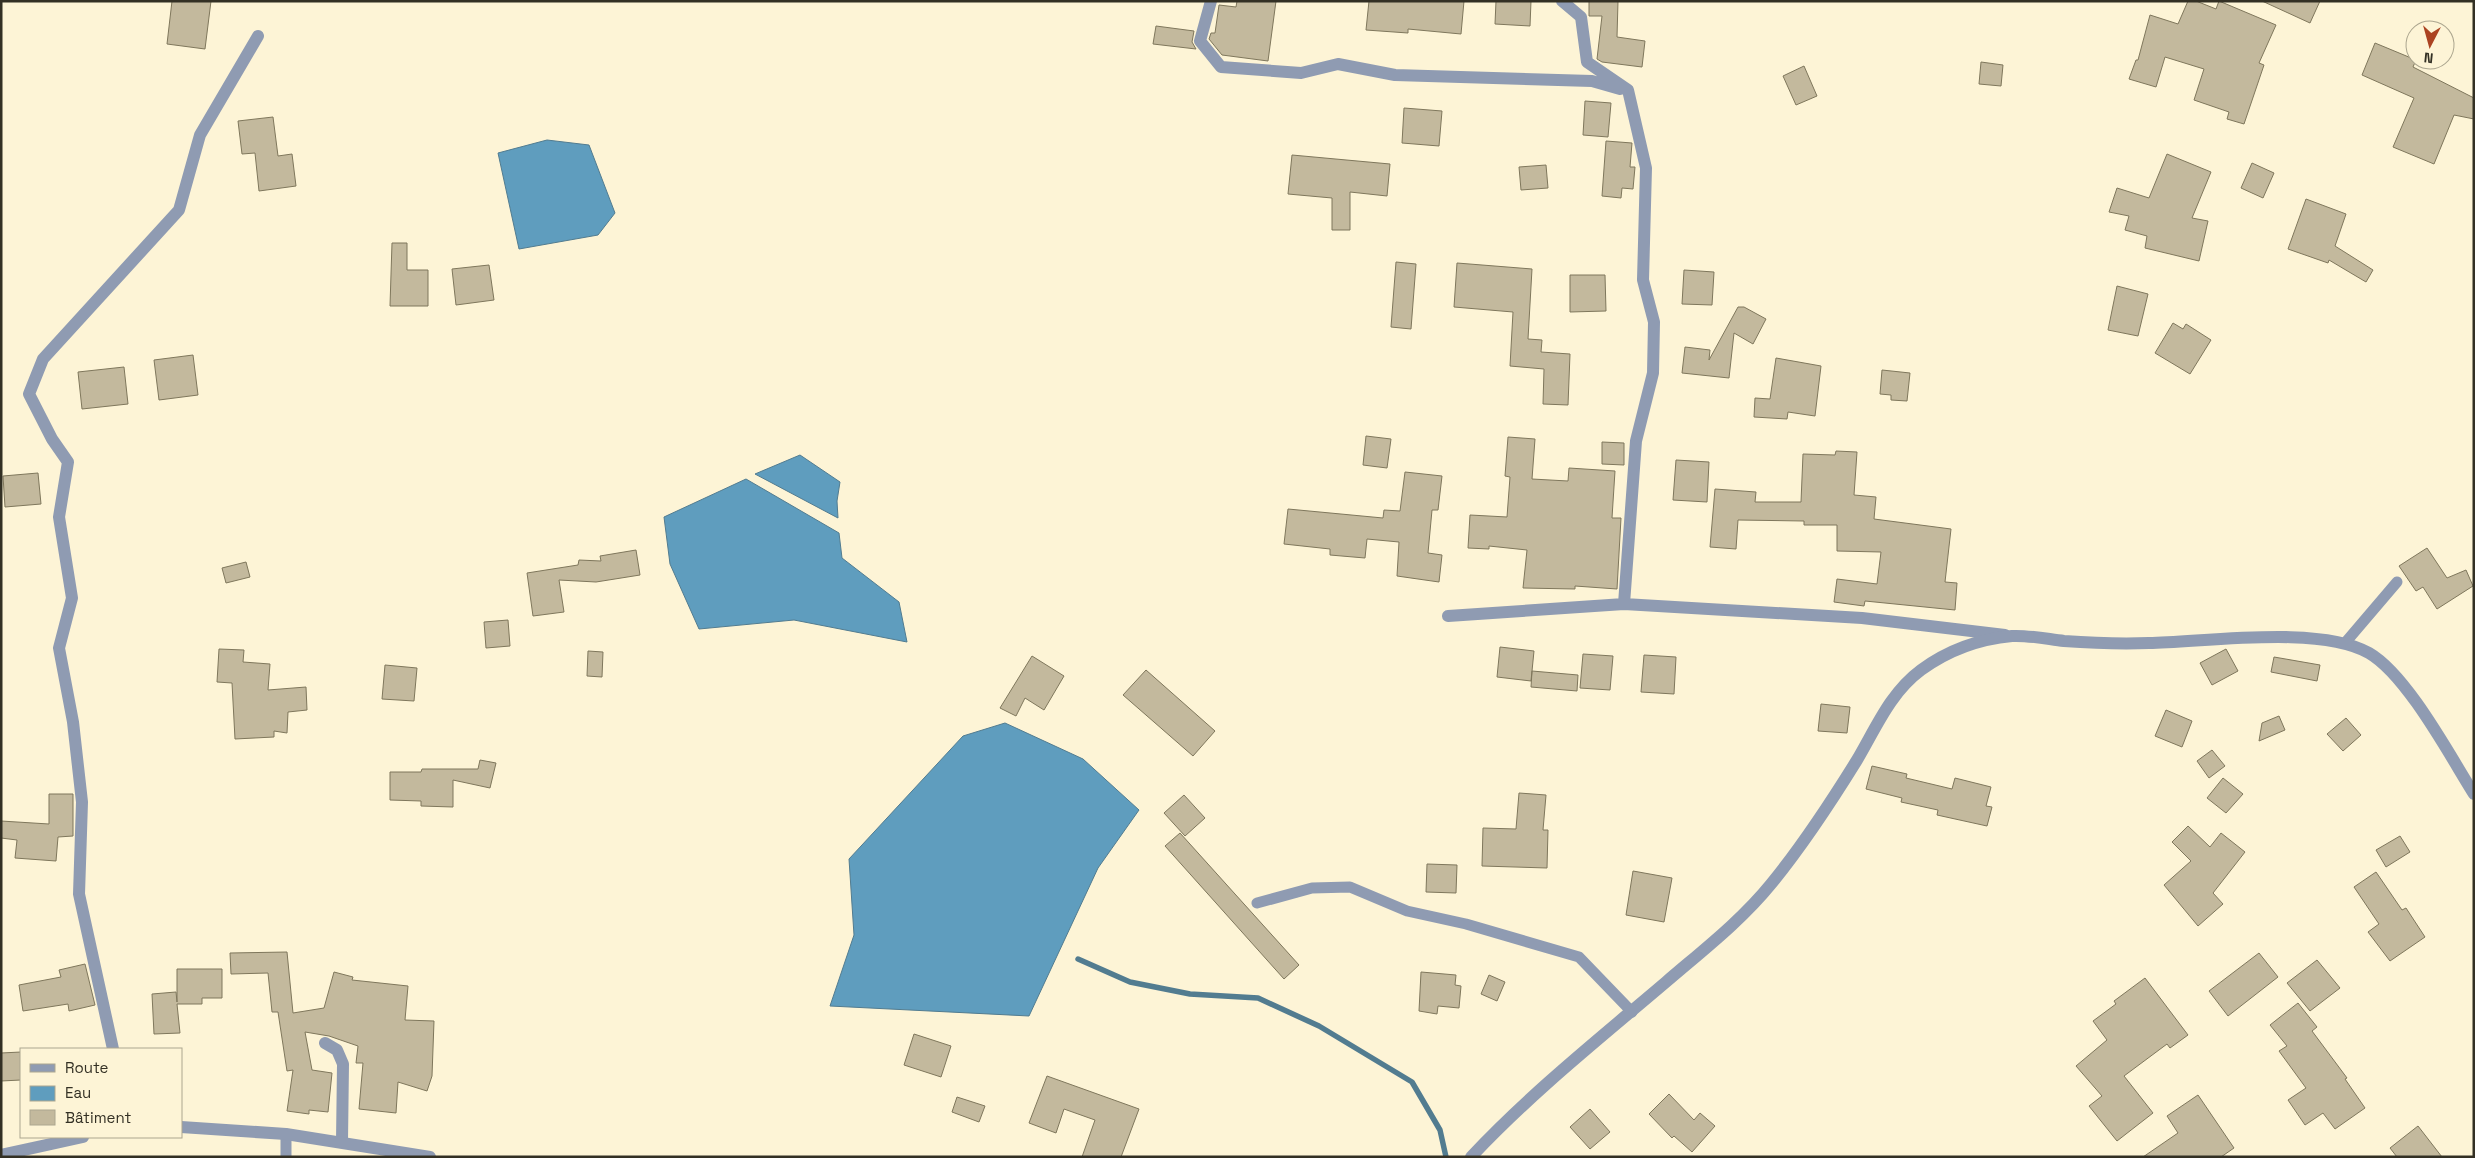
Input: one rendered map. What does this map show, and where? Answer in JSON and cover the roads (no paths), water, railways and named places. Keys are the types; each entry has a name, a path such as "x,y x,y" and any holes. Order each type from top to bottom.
{"street":[{"path":"1211,1 1200,41 1221,67 1302,72 1338,64 1395,76 1592,82 1628,90"},
{"path":"1562,1 1581,17 1587,62 1628,90 1646,168 1643,280 1654,322 1653,373 1636,441 1624,604"},
{"path":"113,1048 80,894 82,802 73,722 59,648 72,598 59,517 68,462 52,439 29,394 43,359 179,210 200,135 258,36"},
{"path":"1448,616 1624,604 1862,618 2013,636 2088,642 2149,643 2216,639 2312,638 2345,643 2371,654 2392,674 2418,705 2474,794"},
{"path":"1471,1157 1530,1098 1714,942 1770,886 1840,785 1895,693 1921,670 1965,645 2013,636"},
{"path":"325,1043 337,1050 343,1064 342,1141"},
{"path":"182,1127 286,1134 342,1141 430,1157"},
{"path":"1,1155 79,1138"}],"lane":[{"path":"2345,643 2397,582"},
{"path":"1257,903 1312,888 1350,887 1406,911 1466,924 1579,957 1632,1012"},
{"path":"286,1134 286,1157"}],"water":[{"path":"547,140 589,145 615,213 598,235 519,249 498,153"},
{"path":"800,455 840,482 837,501 838,518 755,474"},
{"path":"746,479 839,533 842,558 899,602 907,642 794,620 699,629 670,564 664,517"},
{"path":"1005,723 1083,759 1139,810 1098,868 1029,1016 830,1006 854,935 849,859 963,736"}],"waterway":[{"path":"1078,959 1130,982 1190,994 1258,998 1319,1026 1412,1082 1440,1130 1446,1157"}]}
